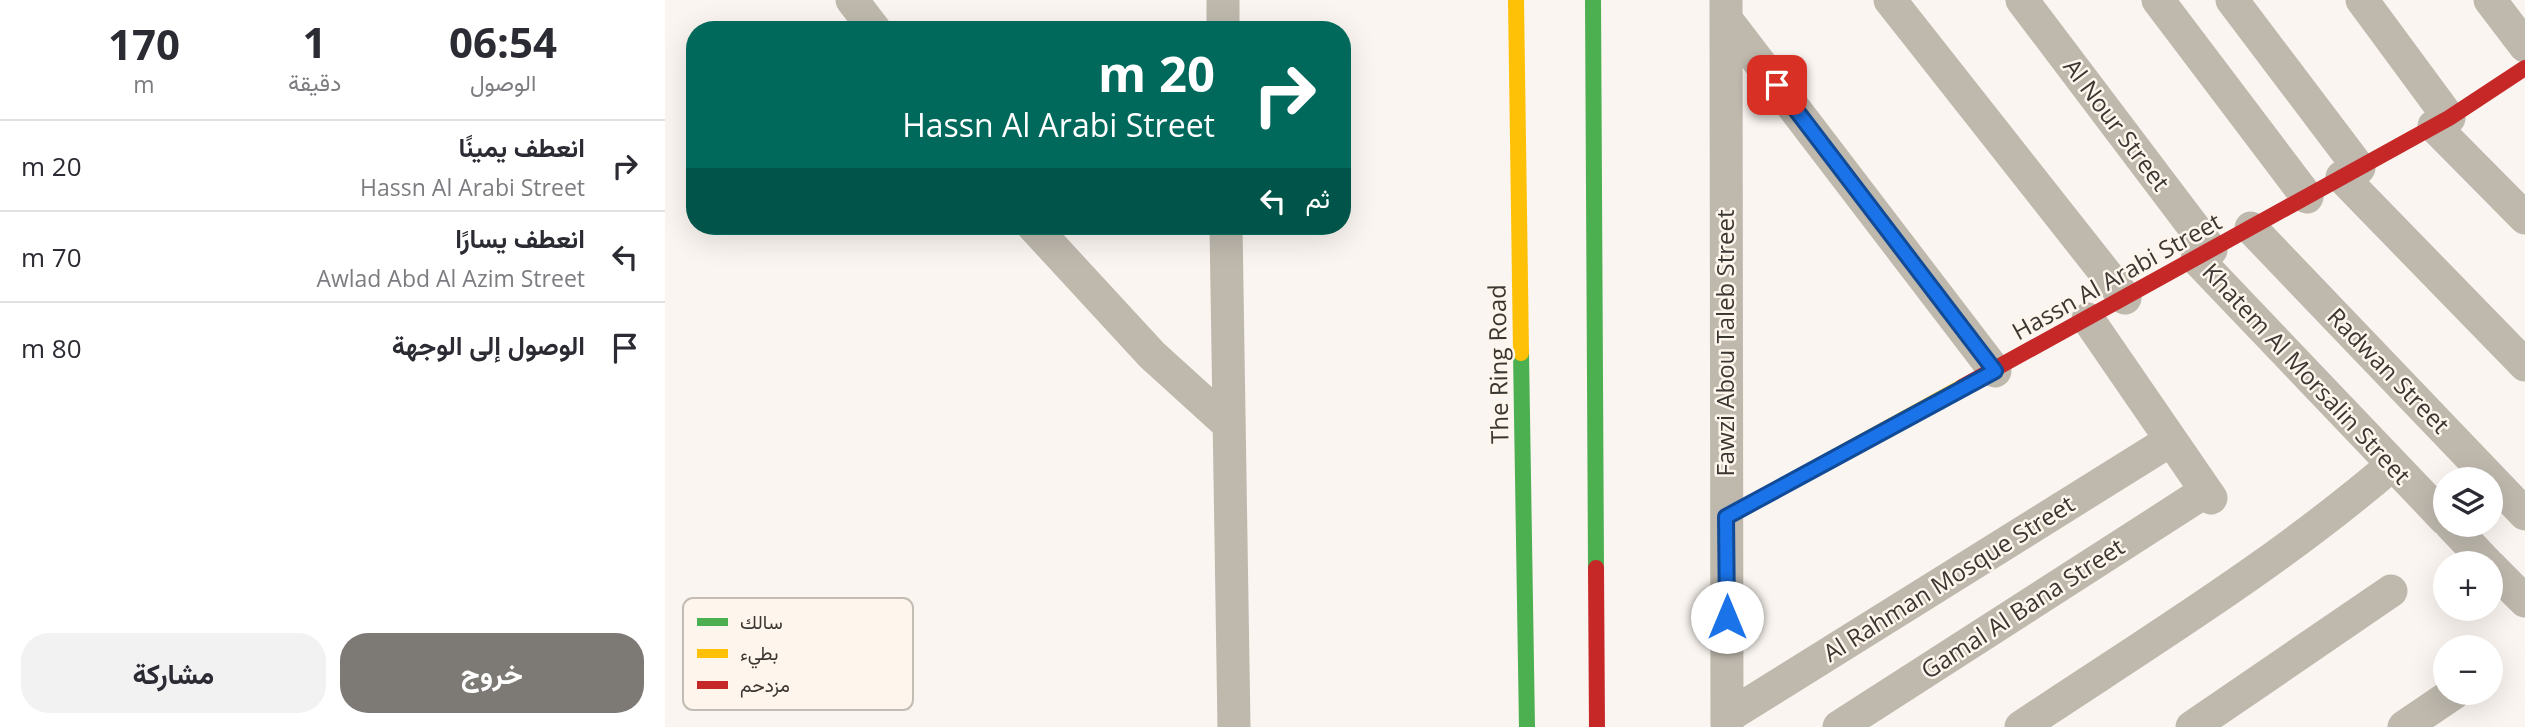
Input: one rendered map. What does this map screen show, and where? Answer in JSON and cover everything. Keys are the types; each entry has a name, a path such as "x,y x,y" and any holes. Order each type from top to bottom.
{"main road":[{"name":"The Ring Road","path":"1516,0 1527,727"},
{"path":"1593,0 1597,727"},
{"name":"Hassn Al Arabi Street","path":"1726,517 1995,371 2442,122 2525,68"}],"street":[{"path":"852,0 868,21"},
{"path":"1223,0 1223,21"},
{"path":"1890,0 2125,298"},
{"name":"Al Nour Street","path":"2022,0 2204,254"},
{"path":"2158,0 2307,197"},
{"path":"2232,0 2351,173 2525,365"},
{"path":"2362,0 2442,122 2525,218"},
{"path":"2490,0 2525,46"},
{"path":"1726,10 1995,371"},
{"name":"Fawzi Abou Taleb Street","path":"1726,10 1727,722"},
{"name":"Radwan Street","path":"2251,228 2525,514"},
{"path":"1041,235 1152,355 1229,424"},
{"path":"1226,235 1234,727"},
{"name":"Khatem Al Morsalin Street","path":"2204,254 2392,465 2433,507"},
{"path":"2088,319 2171,440"},
{"name":"Gamal Al Bana Street","path":"1839,727 2209,494 2171,440"},
{"name":"Al Rahman Mosque Street","path":"1727,722 2171,440"},
{"path":"2021,727 2259,568 2349,502 2392,465"},
{"path":"2462,537 2476,551"},
{"path":"2503,579 2525,601"},
{"path":"2192,727 2391,591"},
{"path":"2404,727 2436,705"}],"traffic: fast":[{"path":"1593,0 1596,568"},
{"path":"1521,353 1527,727"}],"traffic: slow":[{"path":"1516,0 1521,353"},
{"path":"1726,517 1962,387"}],"traffic: jam":[{"path":"1962,387 2449,118 2525,68"},
{"path":"1596,568 1597,727"}],"route":[{"path":"1727,617 1726,517 1995,371 1777,85"}]}
